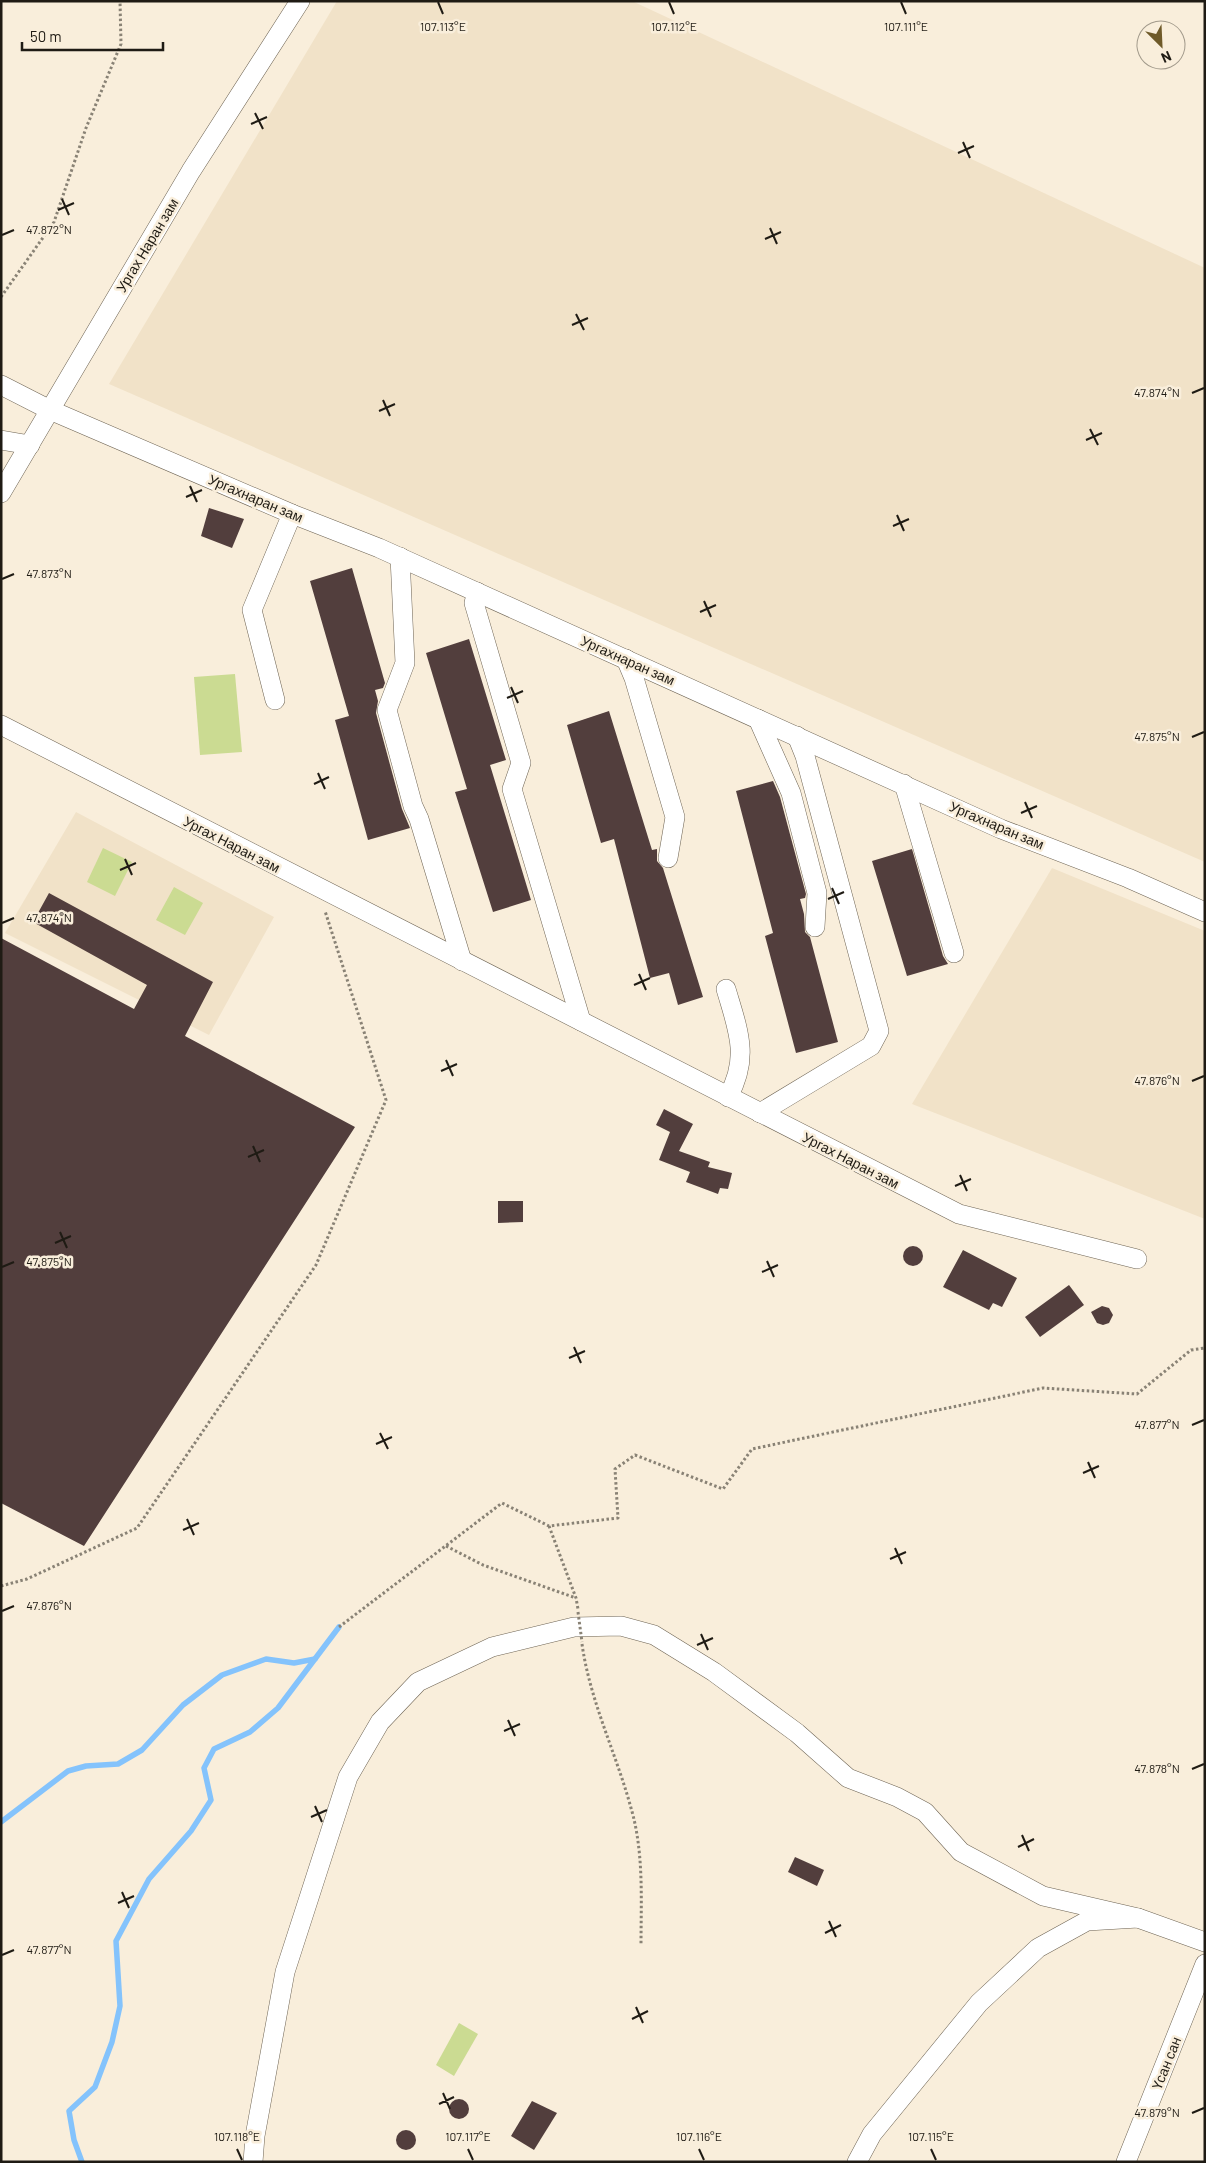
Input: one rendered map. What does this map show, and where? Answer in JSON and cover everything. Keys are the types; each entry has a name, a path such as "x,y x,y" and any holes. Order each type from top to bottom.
{"street":[{"name":"Ургах Наран зам","path":"1,493 191,171 300,1"},
{"name":"Ургахнаран зам","path":"1,385 50,410 292,514 400,557 1001,829 1128,878 1205,912"},
{"path":"1,440 30,445"},
{"path":"275,700 252,610 292,514"},
{"path":"400,557 405,663 387,710 412,806 418,819 462,961"},
{"path":"477,592 474,603 521,763 512,790 581,1021"},
{"path":"626,659 634,678 675,817 668,858"},
{"path":"758,719 791,793 817,893 815,927"},
{"name":"Ургах Наран зам","path":"1,725 959,1214 1137,1259"},
{"path":"760,1113 871,1046 879,1031 807,766 797,736"},
{"path":"904,784 954,953"},
{"path":"726,989 741,1042 741,1060 736,1082 728,1096"},
{"path":"252,2162 285,1972 348,1777 380,1722 418,1682 492,1647 574,1627 621,1626 654,1635 730,1683 797,1733 848,1778 897,1797 925,1812 960,1852 1043,1896 1138,1918 1205,1942"},
{"path":"857,2162 872,2134 979,2003 1038,1948 1087,1921 1138,1918"},
{"name":"Үсан сан","path":"1126,2162 1203,1972"}],"path":[{"path":"1,298 54,222 86,128 121,44 120,1"},
{"path":"1,1586 27,1579 137,1528 316,1264 386,1100 318,888"},
{"path":"339,1627 502,1504 549,1526 618,1518 615,1469 635,1455 723,1489 752,1449 1043,1388 1137,1394 1191,1350 1205,1348"},
{"path":"549,1526 576,1598 584,1659 608,1740 632,1809 640,1868 641,1945"},
{"path":"446,1546 483,1565 576,1598"}],"shaded area":[{"path":"337,1 632,1 1205,268 1205,862 109,384"},
{"path":"76,812 274,917 209,1035 5,933"},
{"path":"1052,868 1205,931 1205,1219 912,1104"}],"green space":[{"path":"235,674 242,752 200,755 194,677"},
{"path":"103,848 132,862 115,896 87,882"},
{"path":"174,887 203,903 185,935 156,920"},
{"path":"459,2023 478,2034 454,2076 436,2065"}],"building":[{"path":"209,508 244,519 232,548 201,536"},
{"path":"352,568 385,683 383,688 375,690 378,701 376,713 402,809 410,828 368,840 335,720 349,716 310,581"},
{"path":"469,639 506,760 490,765 531,900 493,912 455,792 467,789 426,653"},
{"path":"609,711 652,850 657,849 657,861 663,868 703,997 678,1005 669,973 650,978 614,839 601,843 567,725"},
{"path":"773,781 780,797 806,894 805,898 800,899 804,914 805,932 810,937 838,1042 796,1053 765,936 773,933 736,791"},
{"path":"912,849 943,956 948,964 907,976 872,861"},
{"path":"49,893 213,982 185,1036 355,1127 84,1546 1,1503 1,938 134,1009 147,985 33,922"},
{"path":"664,1109 693,1124 679,1151 710,1162 708,1167 732,1173 728,1189 720,1188 718,1194 686,1182 690,1172 659,1160 670,1132 656,1125"},
{"path":"498,1201 523,1201 523,1222 498,1223"},
{"path":"913,1246 920,1249 923,1256 920,1263 913,1266 906,1263 903,1256 906,1249"},
{"path":"963,1250 1017,1278 1002,1307 993,1303 989,1310 943,1287"},
{"path":"1069,1285 1084,1305 1040,1337 1025,1317"},
{"path":"1102,1306 1109,1308 1113,1315 1109,1323 1103,1325 1097,1323 1091,1312"},
{"path":"795,1857 824,1870 817,1886 788,1872"},
{"path":"459,2099 466,2102 469,2109 466,2116 459,2119 452,2116 449,2109 452,2102"},
{"path":"532,2101 557,2113 534,2150 511,2136"},
{"path":"406,2130 413,2133 416,2140 413,2147 406,2150 399,2147 396,2140 399,2133"}],"waterway":[{"path":"82,2162 74,2140 69,2111 95,2087 112,2042 120,2006 116,1941 149,1879 191,1831 211,1800 204,1768 214,1749 250,1732 278,1708 339,1627"},
{"path":"1,1822 68,1771 86,1766 118,1764 142,1750 183,1705 222,1675 266,1659 294,1663 315,1659"}]}
